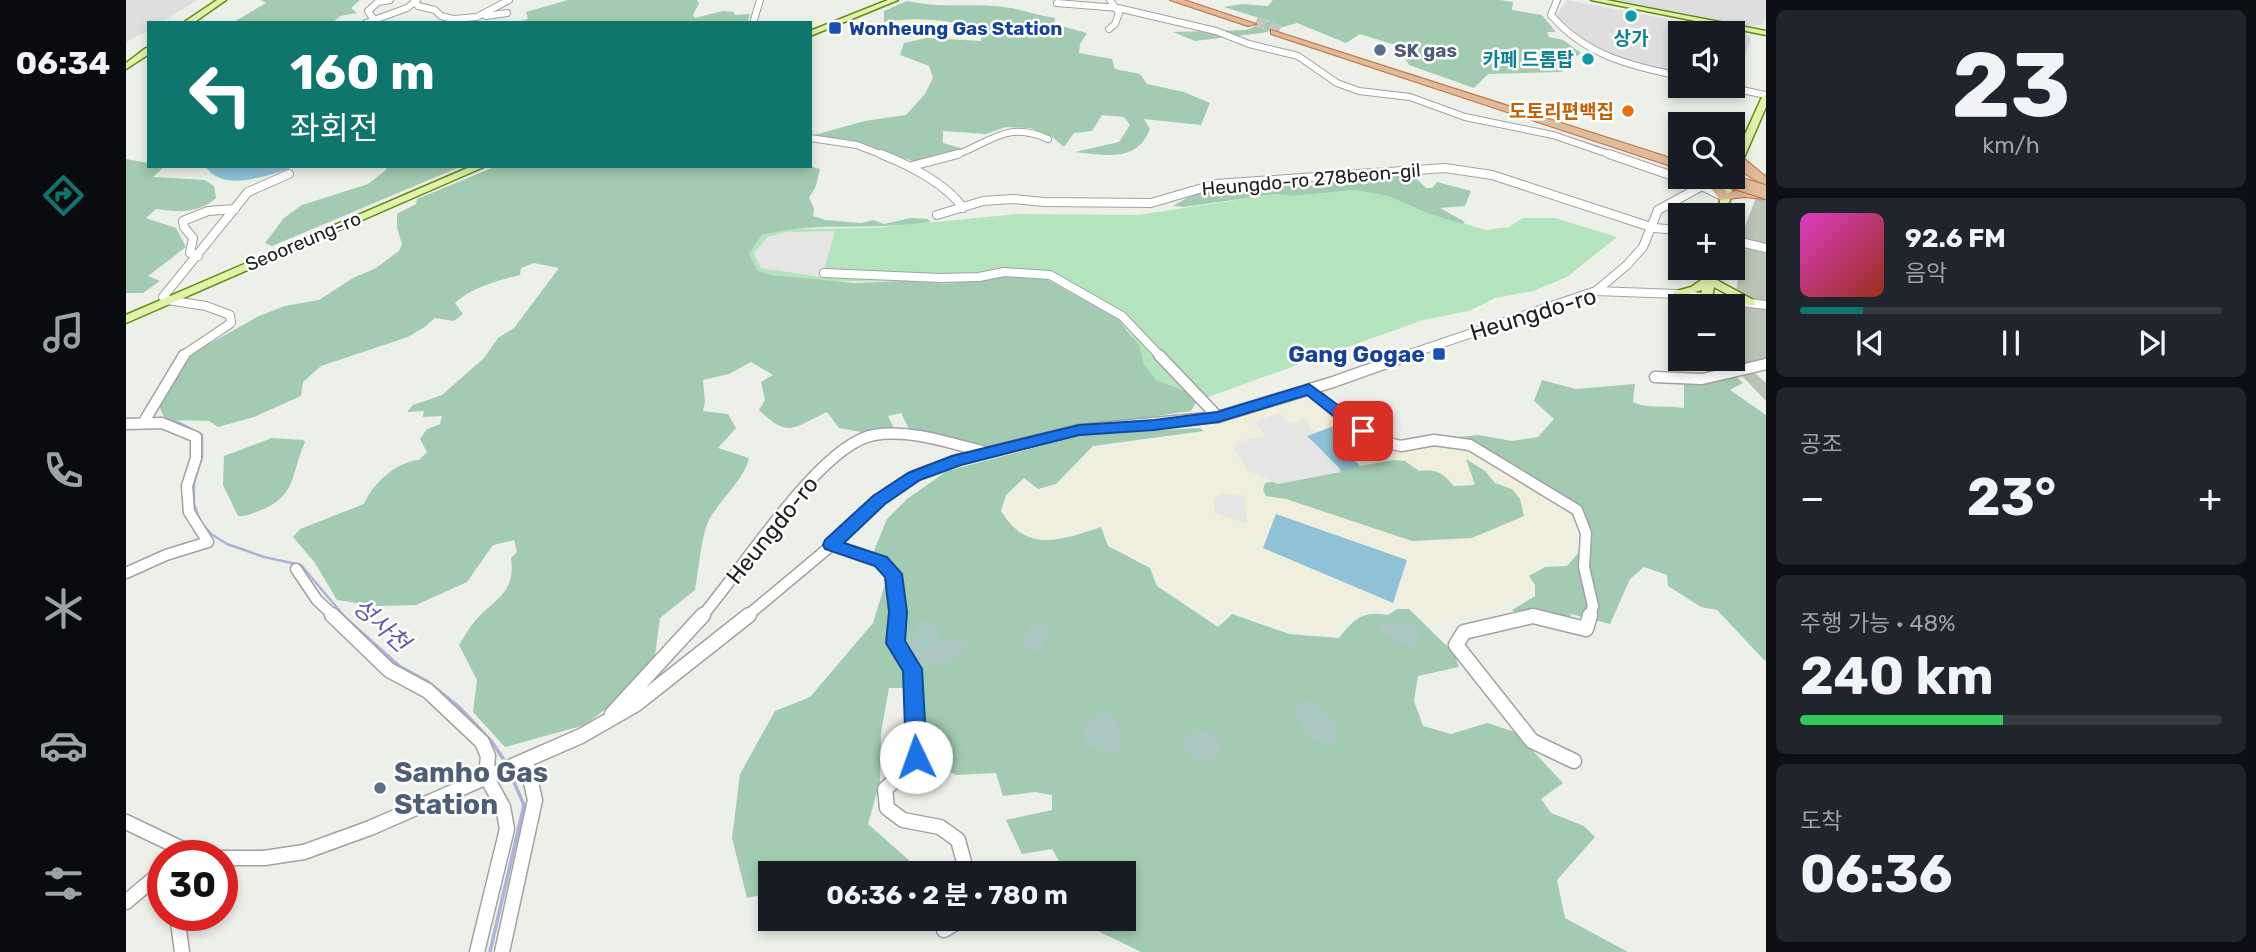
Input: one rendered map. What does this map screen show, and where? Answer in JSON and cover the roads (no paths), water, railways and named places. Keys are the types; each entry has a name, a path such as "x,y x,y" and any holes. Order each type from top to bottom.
{"highway":[{"path":"1175,0 1253,23 1188,0"},
{"path":"1277,31 1440,82 1680,163 1471,97 1277,31"},
{"path":"1745,168 1766,189"},
{"path":"1745,183 1766,189"},
{"path":"1740,189 1744,193 1766,189"}],"main road":[{"path":"190,21 222,0"},
{"path":"812,30 887,0"},
{"path":"812,30 894,0"},
{"path":"1595,0 1764,33"},
{"path":"126,67 147,51"},
{"path":"1745,142 1766,96"},
{"name":"Seooreung-ro","path":"165,299 320,229 469,168"},
{"name":"Seooreung-ro","path":"126,316 476,168"},
{"path":"1678,294 1695,290 1709,281"},
{"path":"1707,294 1709,281"},
{"path":"1709,281 1751,303"}],"street":[{"path":"390,0 378,2 368,11 374,20 407,8 415,1"},
{"path":"400,0 415,1"},
{"path":"435,10 442,0"},
{"path":"477,17 509,0"},
{"path":"754,21 760,0"},
{"path":"1110,0 1118,8"},
{"path":"1558,0 1550,15 1579,43 1617,61 1668,73"},
{"path":"415,1 418,6 435,10 441,16 453,19 507,13"},
{"path":"1057,3 1118,8 1216,31 1249,44 1298,56 1337,83 1359,91 1410,97 1465,117 1553,135 1668,170"},
{"path":"1108,29 1115,24 1118,8"},
{"path":"434,21 441,16"},
{"path":"1745,91 1766,96"},
{"path":"912,166 961,153 1004,130 1024,129 1048,139"},
{"path":"812,138 857,145 912,166 924,177 954,194 962,208"},
{"name":"Heungdo-ro 278beon-gil","path":"937,215 983,201 1013,199 1044,202 1151,203 1216,184 1445,168 1492,175 1653,231"},
{"name":"Seooreung-ro","path":"165,299 248,192 289,174"},
{"name":"Heungdo-ro 278beon-gil","path":"1448,176 1480,178 1653,231"},
{"path":"1596,291 1630,262 1653,231 1658,210 1689,189"},
{"path":"198,256 190,253 193,238 183,221 194,214 214,209 235,209"},
{"path":"1653,231 1668,230"},
{"path":"1745,243 1766,248"},
{"path":"824,273 941,278 979,277 1026,271 1050,275 1122,316 1218,417"},
{"name":"Heungdo-ro","path":"489,775 603,724 635,705 831,545 879,500 914,477 957,460 1079,430 1218,417 1309,389 1520,314 1596,291 1678,294"},
{"path":"146,418 183,355 232,323 230,315 206,306 165,299"},
{"name":"Heungdo-ro","path":"1745,302 1766,305"},
{"path":"1655,377 1702,379 1766,364"},
{"path":"1309,389 1347,421 1379,441 1401,446 1434,440 1471,445 1577,510 1586,533 1584,567 1593,606 1586,629 1533,616 1464,632 1456,645 1532,741 1574,761"},
{"path":"126,424 146,418 173,424 195,437 196,458 187,486 189,512 208,542 166,555 126,573"},
{"name":"Heungdo-ro","path":"603,724 667,655 732,579 797,496 841,450 859,439 905,435 988,453"},
{"path":"831,545 881,562 893,574 898,612 895,643 913,669 916,757 910,767 885,789 887,808 903,820 940,827 958,840 964,861"},
{"path":"296,569 317,600 389,670 428,691 482,742 488,756 489,775 503,807 507,829 477,952"},
{"path":"502,952 535,800 523,761"},
{"path":"238,858 264,858 304,852 370,828 489,775"},
{"path":"126,822 156,840"},
{"path":"126,902 147,884"},
{"path":"179,931 182,952"}],"waterway":[{"path":"1570,138 1611,151"},
{"path":"1643,162 1668,170"},
{"path":"1758,200 1766,202"},
{"name":"성사천","path":"167,420 178,422 202,435 202,457 194,483 194,504 200,521 211,534 227,544 264,557 301,565 344,616"},
{"name":"성사천","path":"342,615 399,666 428,682 459,707 492,742 506,763"},
{"name":"성사천","path":"490,952 524,805 510,773"}],"tunnel":[{"path":"1256,22 1280,30"}],"place":[{"name":"상가","path":"1631,16"},
{"name":"Wonheung Gas Station","path":"835,28"},
{"name":"SK gas","path":"1380,50"},
{"name":"카페 드롭탑","path":"1588,59"},
{"name":"도토리편백집","path":"1628,111"},
{"name":"Gang Gogae","path":"1439,354"},
{"name":"Samho Gas Station","path":"380,788"}]}
